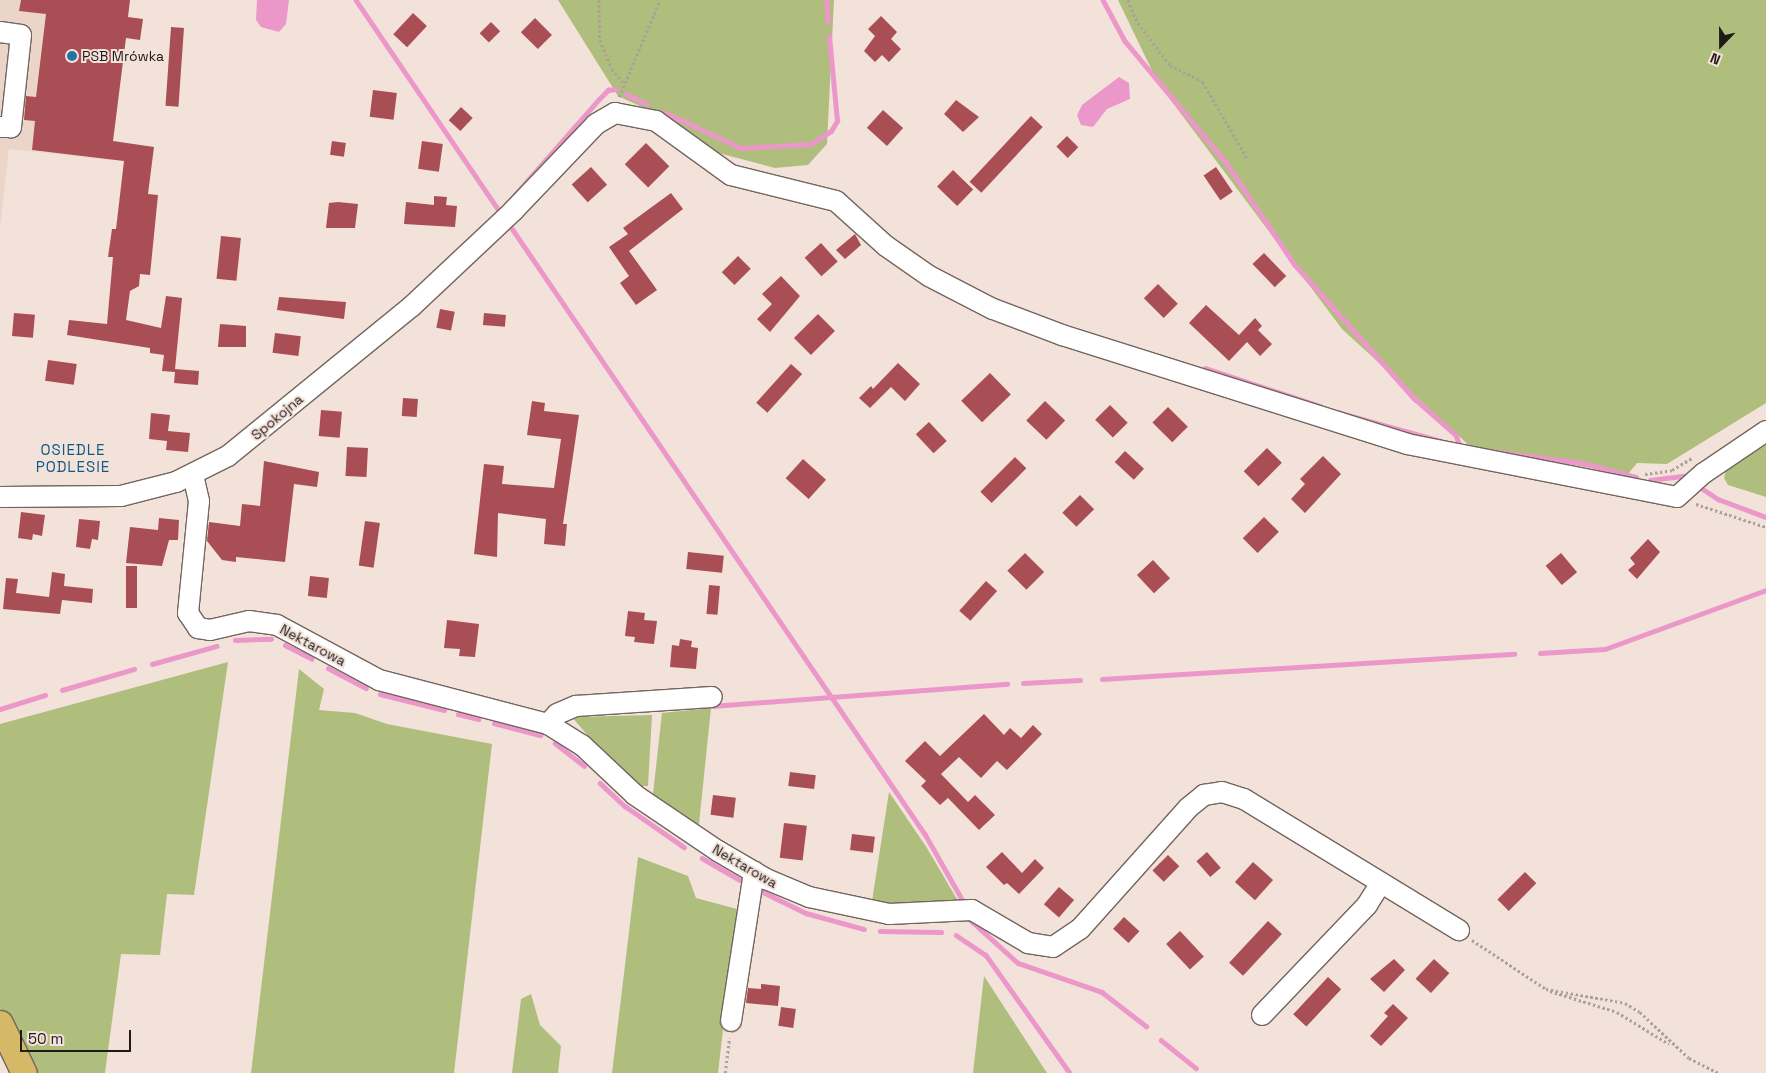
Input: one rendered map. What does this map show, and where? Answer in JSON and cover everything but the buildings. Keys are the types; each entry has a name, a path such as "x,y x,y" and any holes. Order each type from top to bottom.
{"main road":[{"path":"0,1023 24,1073"}],"street":[{"path":"0,32 21,35 11,127 0,128"},
{"path":"615,113 656,121 731,175 836,201 886,246 929,276 993,309 1071,338 1407,444 1677,497 1704,473 1766,431"},
{"name":"Spokojna","path":"0,497 121,496 193,475 244,444 365,346 502,222 596,124 615,113"},
{"name":"Nektarowa","path":"193,475 199,494 188,613 198,628 210,630 249,621 277,625 379,680 548,724 582,745 635,795 754,872 809,897 859,910 899,914 964,909 980,912 1028,943 1053,947 1067,941 1188,808 1214,792 1244,799 1381,883"},
{"path":"548,724 557,714 576,706 712,697"},
{"path":"731,1021 754,872"},
{"path":"1262,1015 1367,905 1381,883 1459,930"}],"path":[{"path":"599,0 600,40 612,69 623,82"},
{"path":"615,113 623,82 660,0"},
{"path":"1128,0 1138,23 1170,65 1202,82 1248,160"},
{"path":"1646,472 1672,470 1700,453"},
{"path":"1703,506 1766,527"},
{"path":"1459,930 1546,989 1617,1012 1719,1073"},
{"path":"1546,989 1624,1002 1640,1012 1675,1047"},
{"path":"725,1073 731,1021"}],"shaded area":[{"path":"0,0 130,0 111,160 9,149 0,227"},
{"path":"257,0 289,0 286,24 279,32 261,27 256,20"},
{"path":"1119,77 1129,83 1130,99 1107,109 1093,127 1081,125 1077,115 1082,105"}],"green space":[{"path":"558,0 834,0 827,144 808,165 775,168 718,153 653,112 618,96"},
{"path":"1118,0 1766,0 1766,403 1667,464 1637,463 1628,474 1472,448 1342,329 1158,83"},
{"path":"1766,445 1766,497 1728,485 1724,478 1726,470"},
{"path":"228,662 194,895 167,894 160,955 121,954 105,1073 32,1073 0,1008 0,724"},
{"path":"299,669 324,689 319,710 355,713 387,724 492,744 454,1073 251,1073"},
{"path":"711,708 699,824 693,827 653,794 662,713"},
{"path":"652,715 648,786 641,786 599,749 572,717"},
{"path":"889,792 927,848 958,901 893,906 872,901"},
{"path":"638,857 688,876 696,898 737,909 718,1073 612,1073"},
{"path":"984,976 1047,1073 973,1073"},
{"path":"531,994 540,1025 561,1046 558,1073 512,1073 521,999"}],"waterway":[{"path":"356,0 500,212"},
{"path":"827,0 828,22"},
{"path":"1103,0 1125,41 1228,165 1295,265 1415,399 1456,435 1460,446"},
{"path":"664,112 741,148 811,144 831,131 837,121 829,36"},
{"path":"513,197 599,99 608,90 616,89"},
{"path":"626,94 647,104"},
{"path":"509,224 925,834 963,901"},
{"path":"1205,368 1320,406"},
{"path":"1337,412 1441,441"},
{"path":"1492,451 1583,463 1636,477"},
{"path":"1650,480 1684,476"},
{"path":"1700,487 1718,499 1766,517"},
{"path":"1540,653 1605,649 1766,590"},
{"path":"235,640 271,639"},
{"path":"285,645 312,659"},
{"path":"152,664 217,646"},
{"path":"1102,679 1514,654"},
{"path":"328,668 366,688"},
{"path":"62,690 134,669"},
{"path":"1023,683 1080,680"},
{"path":"712,706 1007,684"},
{"path":"380,694 444,710"},
{"path":"0,709 45,695"},
{"path":"458,714 478,719"},
{"path":"494,723 540,735"},
{"path":"555,743 584,766"},
{"path":"600,783 625,806 684,847"},
{"path":"702,858 740,880"},
{"path":"757,889 806,913 864,929"},
{"path":"967,917 1018,963 1102,992 1146,1026"},
{"path":"880,931 941,932"},
{"path":"956,935 986,955 1070,1073"},
{"path":"1161,1040 1196,1068"}],"place":[{"name":"PSB Mrówka","path":"72,56"}],"district":[{"name":"OSIEDLE PODLESIE","path":"73,458"}]}
